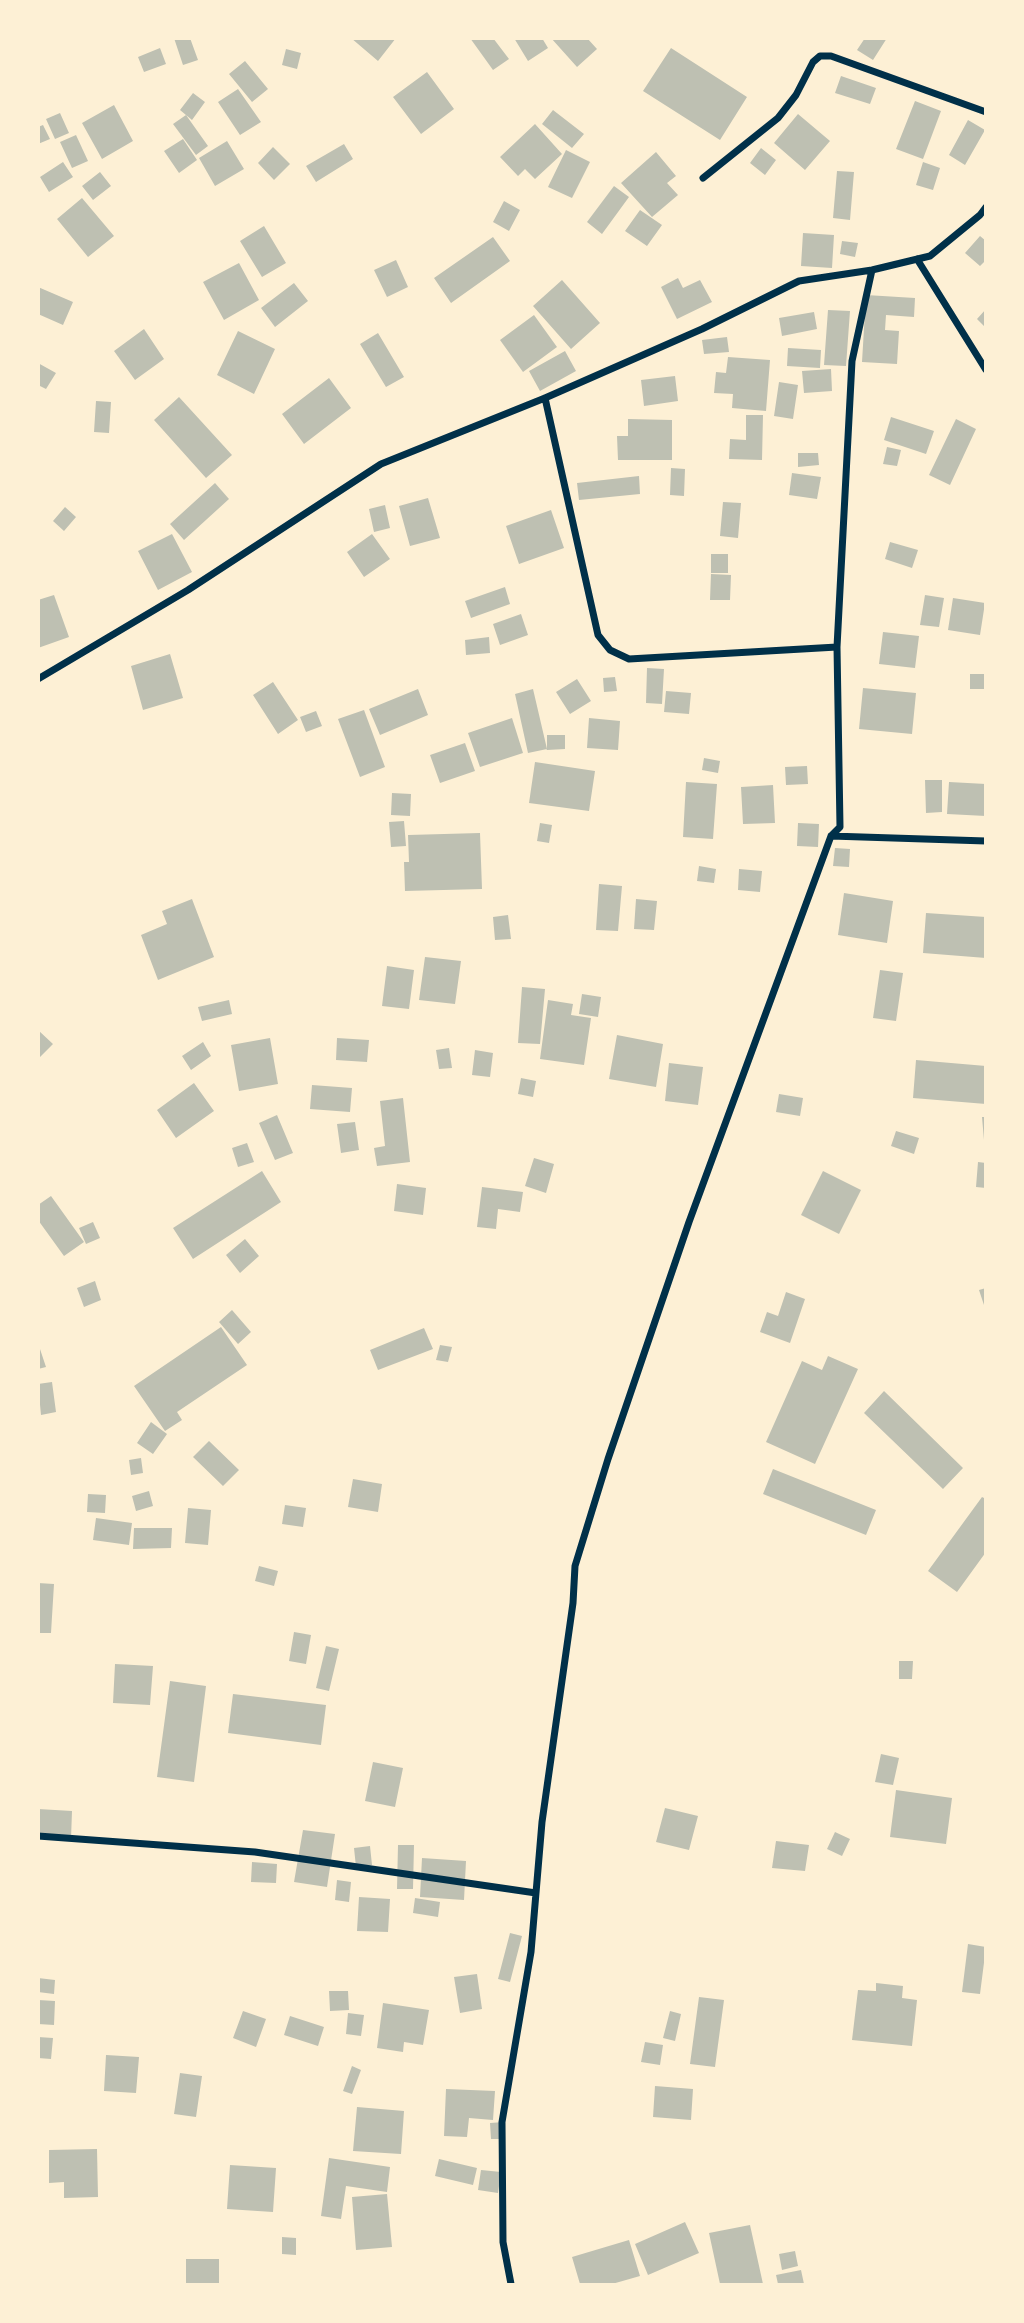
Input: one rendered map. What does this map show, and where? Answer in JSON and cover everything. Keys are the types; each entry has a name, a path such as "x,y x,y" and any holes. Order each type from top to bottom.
{"street":[{"path":"703,178 778,118 796,95 813,62 820,56 831,56 985,112"},
{"path":"38,679 188,590 381,464 545,398 702,329 799,281 872,270 930,256 980,215 985,207"},
{"path":"917,259 985,370"},
{"path":"511,2284 503,2242 502,2122 531,1952 542,1822 573,1603 575,1566 608,1459 689,1222 831,836 840,827 837,647 852,362 872,270"},
{"path":"545,398 598,635 610,650 629,659 837,647"},
{"path":"831,836 985,841"},
{"path":"38,1836 255,1852 536,1893"}],"building":[{"path":"174,38 190,38 198,60 183,65"},
{"path":"351,38 396,38 378,61"},
{"path":"470,38 493,38 509,59 493,70"},
{"path":"514,38 542,38 548,48 528,61"},
{"path":"551,38 587,38 597,49 577,67"},
{"path":"865,38 887,38 873,60 857,50"},
{"path":"160,48 166,64 144,72 138,57"},
{"path":"671,48 747,97 720,140 643,91"},
{"path":"286,49 301,53 297,69 282,65"},
{"path":"245,61 268,89 252,102 229,74"},
{"path":"427,72 454,109 421,134 393,97"},
{"path":"841,76 876,88 870,104 835,93"},
{"path":"238,89 261,122 240,135 218,102"},
{"path":"193,93 205,102 192,120 180,110"},
{"path":"915,101 941,111 923,159 896,149"},
{"path":"114,105 133,141 102,159 82,123"},
{"path":"553,110 584,134 572,148 542,124"},
{"path":"60,113 69,133 55,139 46,119"},
{"path":"798,114 830,141 805,170 774,143"},
{"path":"186,115 208,146 196,155 173,124"},
{"path":"968,120 985,130 965,165 949,155"},
{"path":"535,124 562,154 535,179 525,169 518,176 500,157"},
{"path":"43,125 50,139 38,144 38,127"},
{"path":"76,135 88,161 72,168 60,142"},
{"path":"183,139 197,160 179,173 164,151"},
{"path":"227,141 244,169 215,186 199,158"},
{"path":"344,144 353,159 316,182 306,166"},
{"path":"273,147 290,164 274,180 258,163"},
{"path":"761,148 776,160 765,175 750,163"},
{"path":"566,150 590,162 572,198 548,187"},
{"path":"656,152 676,176 667,183 678,195 652,217 621,183"},
{"path":"63,162 73,177 49,192 40,177"},
{"path":"923,162 940,168 933,190 916,185"},
{"path":"837,171 854,172 850,220 833,218"},
{"path":"100,172 111,186 93,200 82,186"},
{"path":"614,186 629,197 602,234 587,222"},
{"path":"82,198 114,236 88,257 57,219"},
{"path":"504,201 520,210 509,231 493,222"},
{"path":"640,210 662,225 647,246 625,231"},
{"path":"264,226 286,263 262,277 240,241"},
{"path":"803,233 834,235 832,268 801,266"},
{"path":"980,236 986,241 986,260 980,266 965,253"},
{"path":"493,237 510,261 451,303 434,278"},
{"path":"842,241 858,243 855,257 840,254"},
{"path":"396,260 408,287 387,297 374,270"},
{"path":"239,263 259,300 224,320 203,282"},
{"path":"678,278 683,288 700,280 712,302 677,319 661,287"},
{"path":"562,280 600,323 571,349 533,306"},
{"path":"294,283 308,301 275,327 261,308"},
{"path":"38,287 73,302 63,325 38,314"},
{"path":"866,295 915,298 914,317 886,315 885,330 899,331 897,364 862,362"},
{"path":"986,309 986,328 977,319"},
{"path":"828,310 850,311 846,366 824,365"},
{"path":"814,312 817,329 782,336 779,318"},
{"path":"534,315 557,347 523,372 500,340"},
{"path":"144,329 164,359 135,380 114,351"},
{"path":"238,331 275,349 254,394 217,375"},
{"path":"378,333 404,377 386,387 360,344"},
{"path":"727,337 729,352 704,354 702,340"},
{"path":"788,348 821,350 820,368 787,366"},
{"path":"565,351 576,371 540,391 529,371"},
{"path":"728,357 770,360 766,411 732,408 733,394 714,393 716,372 726,373"},
{"path":"38,363 56,373 46,389 38,385"},
{"path":"831,369 832,391 804,393 802,371"},
{"path":"675,376 678,401 644,406 641,380"},
{"path":"329,378 351,408 304,444 282,414"},
{"path":"779,382 798,385 793,419 774,416"},
{"path":"179,397 232,455 206,478 154,420"},
{"path":"96,401 111,402 109,433 94,432"},
{"path":"746,415 763,415 762,460 729,459 730,439 746,440"},
{"path":"891,417 934,431 926,454 884,440"},
{"path":"628,419 672,420 672,460 618,460 617,436 628,436"},
{"path":"956,419 976,429 950,485 929,475"},
{"path":"887,447 901,450 897,466 883,464"},
{"path":"798,453 818,453 819,465 798,467"},
{"path":"671,468 685,469 684,496 670,495"},
{"path":"792,473 821,477 817,499 789,495"},
{"path":"639,476 640,494 579,500 577,483"},
{"path":"215,483 229,499 184,540 170,524"},
{"path":"428,498 440,538 410,546 399,506"},
{"path":"723,502 741,503 738,538 720,536"},
{"path":"385,505 390,528 374,532 369,509"},
{"path":"65,507 76,517 64,531 53,521"},
{"path":"551,510 564,548 519,564 506,526"},
{"path":"172,534 192,572 158,590 138,551"},
{"path":"372,534 390,559 364,577 347,552"},
{"path":"890,542 918,550 912,568 885,559"},
{"path":"711,554 728,554 728,573 711,573"},
{"path":"711,574 731,575 730,600 710,600"},
{"path":"505,587 510,604 471,618 465,601"},
{"path":"54,595 69,637 38,648 38,600"},
{"path":"925,595 944,598 939,627 920,625"},
{"path":"953,598 985,603 980,635 948,630"},
{"path":"521,614 528,635 500,645 493,624"},
{"path":"883,632 919,636 915,668 879,664"},
{"path":"489,637 490,653 466,655 465,640"},
{"path":"170,654 183,698 143,710 131,666"},
{"path":"647,668 664,669 662,704 646,703"},
{"path":"970,674 985,674 986,689 970,689"},
{"path":"615,677 617,691 604,692 603,678"},
{"path":"577,679 591,701 570,714 556,692"},
{"path":"273,682 298,720 278,734 253,695"},
{"path":"863,688 916,693 912,734 859,729"},
{"path":"418,689 428,715 380,735 369,709"},
{"path":"533,689 547,749 528,753 515,694"},
{"path":"666,691 691,693 689,714 664,712"},
{"path":"364,710 385,767 360,777 338,719"},
{"path":"316,711 322,726 306,732 300,717"},
{"path":"512,718 523,753 480,767 468,733"},
{"path":"589,718 620,721 618,750 587,748"},
{"path":"547,735 565,735 565,749 547,750"},
{"path":"465,743 475,771 440,783 430,755"},
{"path":"704,758 720,761 718,773 702,770"},
{"path":"535,762 595,771 589,811 529,803"},
{"path":"807,766 808,784 786,785 785,767"},
{"path":"925,780 942,780 942,812 926,813"},
{"path":"686,782 717,784 713,839 683,837"},
{"path":"949,782 986,784 986,816 947,814"},
{"path":"773,785 775,823 743,824 741,787"},
{"path":"392,793 411,794 410,816 391,815"},
{"path":"404,821 406,846 391,847 389,822"},
{"path":"540,823 552,825 549,843 537,841"},
{"path":"798,823 819,824 818,847 797,846"},
{"path":"480,833 482,889 405,891 404,862 409,862 408,835"},
{"path":"835,848 850,849 849,867 833,866"},
{"path":"699,866 716,869 714,883 697,881"},
{"path":"739,869 762,871 760,892 738,890"},
{"path":"599,884 622,886 618,931 596,930"},
{"path":"844,893 893,901 887,943 838,935"},
{"path":"192,899 214,957 158,980 141,935 167,924 162,911"},
{"path":"636,899 657,901 654,930 634,929"},
{"path":"926,913 986,917 986,958 923,953"},
{"path":"508,915 511,939 495,940 493,917"},
{"path":"425,957 461,961 455,1004 419,1000"},
{"path":"387,966 414,970 409,1009 382,1006"},
{"path":"880,970 903,973 896,1021 873,1018"},
{"path":"522,987 545,989 540,1044 518,1043"},
{"path":"582,994 601,997 598,1017 579,1014"},
{"path":"229,1000 232,1014 202,1021 198,1007"},
{"path":"548,1000 573,1004 571,1015 591,1018 584,1065 540,1059"},
{"path":"38,1030 53,1044 38,1059"},
{"path":"617,1035 663,1044 656,1087 609,1079"},
{"path":"270,1038 278,1084 239,1091 231,1045"},
{"path":"337,1038 369,1040 367,1062 336,1060"},
{"path":"203,1042 211,1056 191,1070 182,1056"},
{"path":"449,1048 452,1068 439,1069 436,1050"},
{"path":"475,1050 493,1053 490,1077 472,1075"},
{"path":"916,1060 986,1066 986,1104 913,1098"},
{"path":"669,1063 703,1067 698,1105 665,1101"},
{"path":"521,1078 536,1081 533,1097 518,1094"},
{"path":"194,1083 214,1111 176,1138 157,1110"},
{"path":"312,1085 352,1088 350,1112 310,1109"},
{"path":"779,1094 803,1098 800,1116 776,1112"},
{"path":"403,1098 410,1162 377,1166 374,1148 385,1146 380,1101"},
{"path":"277,1115 293,1153 275,1160 259,1123"},
{"path":"982,1117 986,1117 986,1140 984,1140"},
{"path":"355,1122 359,1150 341,1153 337,1124"},
{"path":"896,1131 919,1138 914,1154 891,1146"},
{"path":"247,1143 254,1162 238,1167 232,1148"},
{"path":"534,1158 554,1164 546,1193 525,1186"},
{"path":"978,1162 986,1163 986,1188 976,1187"},
{"path":"262,1171 281,1202 193,1259 173,1228"},
{"path":"823,1171 861,1190 839,1234 801,1215"},
{"path":"397,1184 426,1188 423,1215 394,1211"},
{"path":"482,1187 523,1192 520,1212 498,1209 496,1229 477,1227"},
{"path":"51,1196 84,1242 64,1256 38,1220 38,1205"},
{"path":"93,1222 100,1238 86,1244 79,1228"},
{"path":"245,1239 259,1256 240,1273 226,1255"},
{"path":"95,1281 101,1300 84,1307 77,1288"},
{"path":"986,1288 986,1308 985,1308 979,1290"},
{"path":"786,1292 805,1299 790,1343 760,1332 767,1312 778,1316"},
{"path":"232,1310 251,1332 238,1344 219,1322"},
{"path":"221,1327 247,1365 177,1412 182,1420 165,1431 134,1386"},
{"path":"424,1328 433,1349 378,1370 370,1350"},
{"path":"38,1343 46,1367 38,1369"},
{"path":"440,1345 452,1347 448,1362 436,1360"},
{"path":"828,1356 858,1369 815,1464 766,1442 802,1361 822,1370"},
{"path":"52,1382 56,1412 41,1415 38,1384"},
{"path":"884,1391 963,1468 943,1489 864,1413"},
{"path":"151,1422 167,1434 153,1454 137,1443"},
{"path":"209,1441 239,1470 223,1486 193,1457"},
{"path":"141,1458 143,1473 131,1475 129,1460"},
{"path":"773,1469 876,1510 866,1535 763,1494"},
{"path":"353,1479 382,1484 378,1512 348,1507"},
{"path":"149,1491 153,1506 136,1511 132,1496"},
{"path":"88,1494 106,1495 105,1513 87,1512"},
{"path":"982,1497 986,1499 986,1552 957,1592 928,1571"},
{"path":"285,1505 306,1508 303,1527 282,1524"},
{"path":"188,1508 211,1510 208,1545 185,1543"},
{"path":"96,1518 132,1523 129,1545 93,1540"},
{"path":"134,1528 172,1528 171,1548 133,1549"},
{"path":"259,1566 278,1571 274,1586 255,1581"},
{"path":"38,1583 54,1584 51,1633 38,1633"},
{"path":"294,1632 311,1635 306,1664 289,1661"},
{"path":"326,1646 339,1649 329,1691 316,1688"},
{"path":"899,1661 913,1661 912,1679 899,1679"},
{"path":"115,1664 153,1666 150,1705 113,1703"},
{"path":"170,1681 206,1686 194,1782 157,1777"},
{"path":"233,1694 326,1705 321,1745 228,1733"},
{"path":"881,1754 899,1758 893,1785 875,1782"},
{"path":"373,1762 403,1768 395,1807 365,1801"},
{"path":"896,1790 952,1798 946,1844 890,1837"},
{"path":"665,1808 698,1816 689,1850 656,1842"},
{"path":"38,1809 72,1811 71,1839 38,1837"},
{"path":"303,1830 335,1834 327,1887 294,1882"},
{"path":"835,1832 850,1839 842,1856 827,1849"},
{"path":"776,1841 809,1845 805,1871 772,1868"},
{"path":"398,1845 414,1845 413,1889 397,1889"},
{"path":"370,1846 372,1865 356,1867 354,1848"},
{"path":"422,1858 466,1861 464,1900 420,1897"},
{"path":"252,1862 277,1864 276,1883 251,1882"},
{"path":"337,1880 351,1882 349,1902 335,1900"},
{"path":"359,1897 390,1899 388,1932 357,1931"},
{"path":"415,1898 440,1902 438,1917 413,1913"},
{"path":"510,1933 522,1936 510,1982 498,1979"},
{"path":"968,1944 986,1947 980,1994 962,1992"},
{"path":"477,1974 482,2009 460,2013 454,1977"},
{"path":"38,1978 55,1980 54,1994 38,1992"},
{"path":"876,1983 903,1986 902,1998 917,2000 912,2046 852,2040 858,1990 876,1991"},
{"path":"329,1991 348,1991 349,2010 330,2011"},
{"path":"699,1997 724,2000 715,2067 690,2064"},
{"path":"38,2000 55,2001 54,2025 38,2024"},
{"path":"383,2003 429,2010 423,2045 404,2042 403,2052 377,2048"},
{"path":"243,2011 266,2019 256,2047 233,2038"},
{"path":"670,2011 681,2014 675,2041 663,2038"},
{"path":"348,2013 364,2015 361,2036 346,2034"},
{"path":"290,2016 324,2027 318,2046 284,2035"},
{"path":"38,2037 53,2038 51,2059 38,2058"},
{"path":"645,2042 663,2045 660,2065 641,2062"},
{"path":"106,2055 139,2057 136,2093 104,2091"},
{"path":"352,2066 361,2070 352,2094 343,2091"},
{"path":"180,2073 202,2076 196,2117 174,2114"},
{"path":"655,2086 693,2089 691,2120 653,2117"},
{"path":"446,2089 495,2091 493,2120 469,2118 467,2137 444,2136"},
{"path":"357,2107 404,2111 401,2154 353,2151"},
{"path":"504,2122 505,2139 491,2139 490,2123"},
{"path":"97,2149 98,2197 64,2198 64,2182 49,2183 49,2150"},
{"path":"329,2158 390,2167 387,2192 346,2186 341,2219 321,2216"},
{"path":"439,2159 477,2168 473,2185 435,2176"},
{"path":"230,2165 276,2168 273,2212 227,2209"},
{"path":"481,2170 501,2172 498,2193 478,2190"},
{"path":"387,2194 392,2247 356,2250 352,2197"},
{"path":"685,2222 699,2253 648,2275 635,2244"},
{"path":"750,2225 763,2284 720,2284 709,2233"},
{"path":"282,2237 296,2238 296,2255 282,2254"},
{"path":"629,2240 640,2276 612,2284 580,2284 572,2257"},
{"path":"795,2251 798,2266 782,2270 779,2254"},
{"path":"186,2259 219,2259 219,2284 186,2284"},
{"path":"801,2270 804,2284 778,2284 776,2275"}]}
